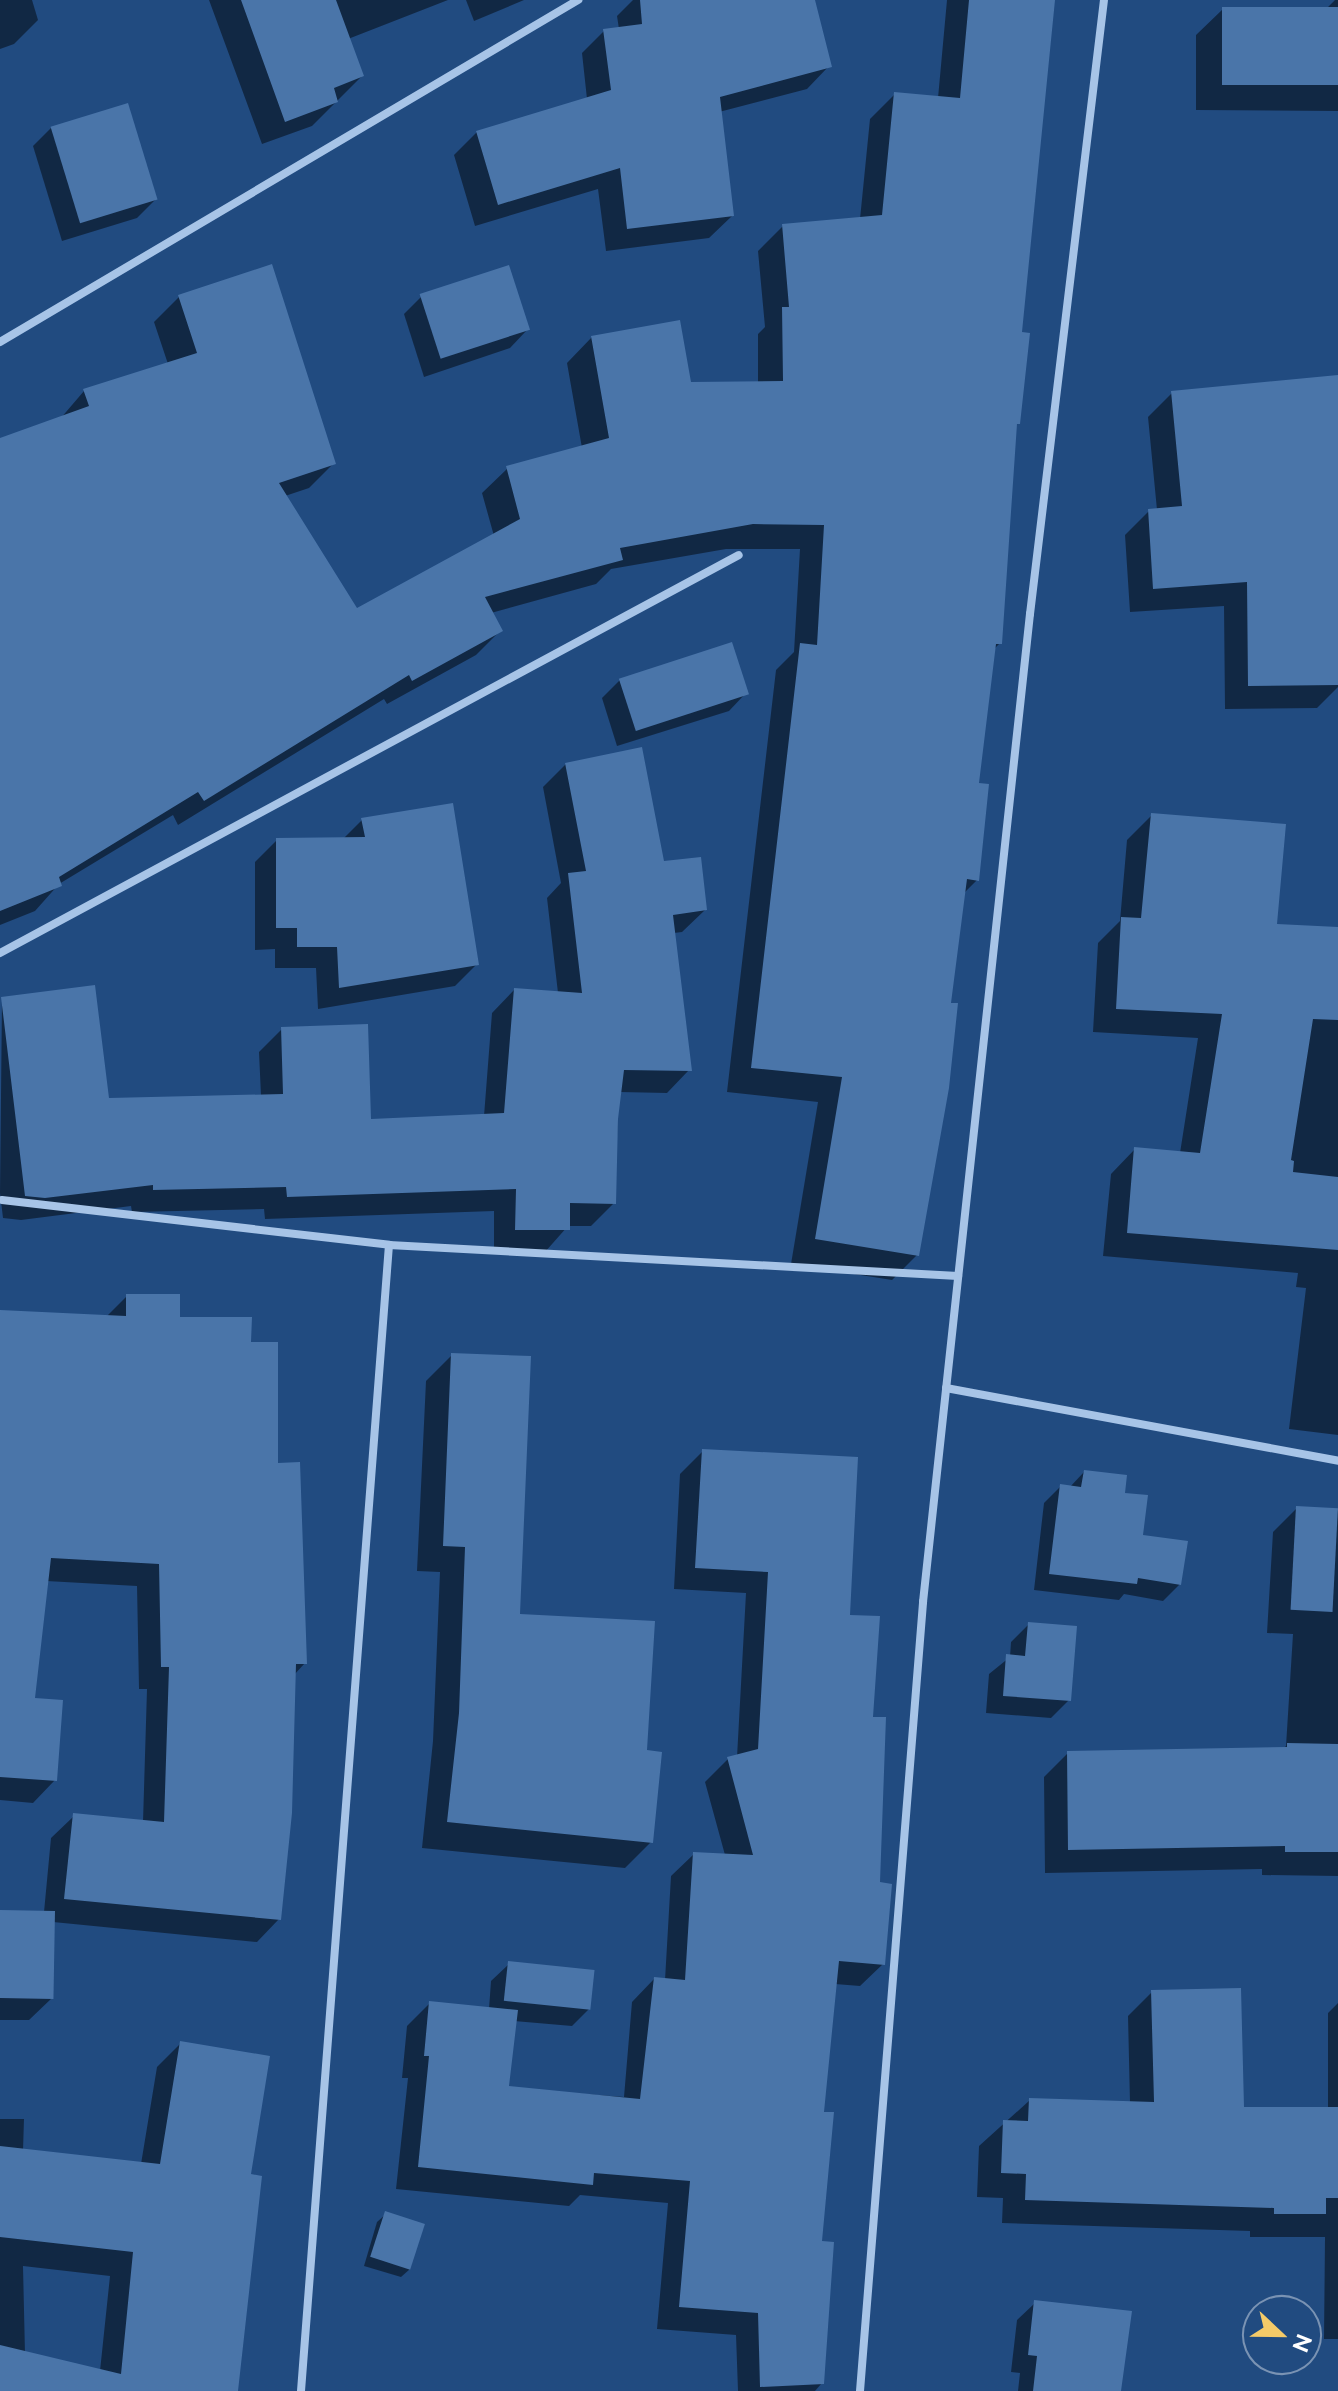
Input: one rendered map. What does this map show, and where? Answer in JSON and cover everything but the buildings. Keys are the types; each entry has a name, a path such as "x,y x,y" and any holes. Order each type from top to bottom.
{"street":[{"path":"0,342 578,0"},
{"path":"860,2391 921,1618 1030,614 1104,0"},
{"path":"0,953 739,555"},
{"path":"2,1200 389,1245 958,1276"},
{"path":"301,2391 389,1245"},
{"path":"946,1388 1338,1461"}]}
